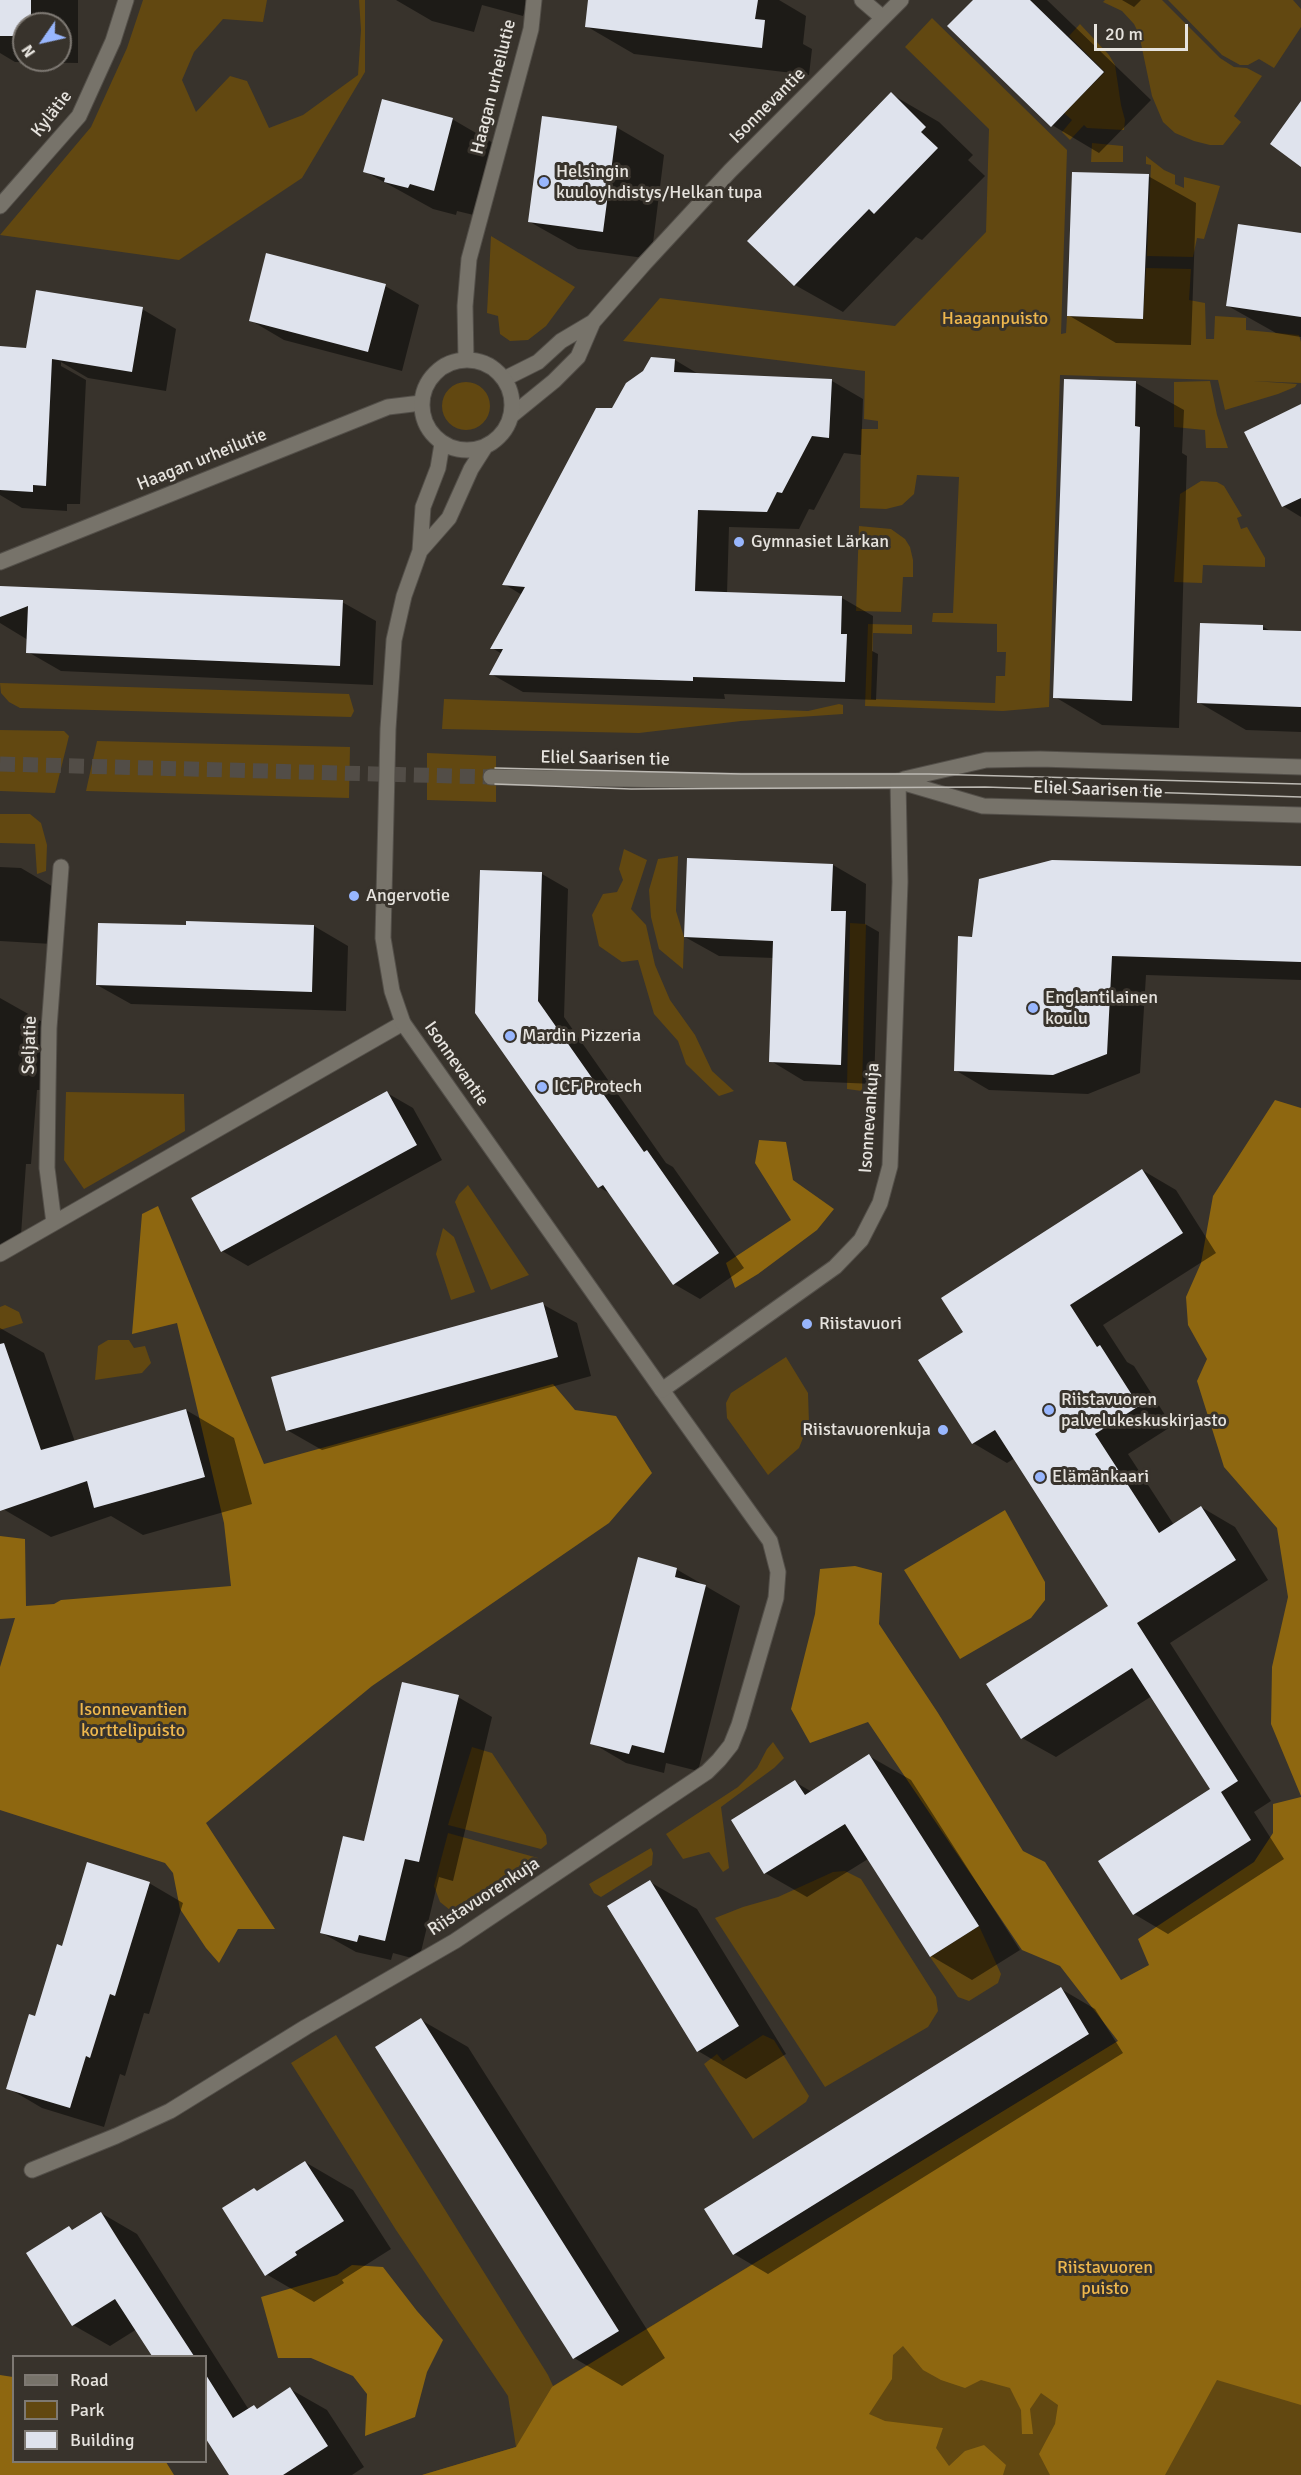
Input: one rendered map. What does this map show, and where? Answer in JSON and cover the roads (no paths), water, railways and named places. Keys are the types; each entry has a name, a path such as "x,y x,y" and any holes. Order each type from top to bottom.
{"street":[{"name":"Kylätie","path":"0,206 79,117 113,41 126,0"},
{"name":"Haagan urheilutie","path":"466,360 465,306 469,259 531,29 534,0"},
{"path":"862,0 883,18"},
{"name":"Isonnevantie","path":"504,379 538,362 561,341 593,322 730,171 901,0"},
{"name":"Isonnevantie","path":"511,416 554,381 578,357 593,322"},
{"path":"466,360 487,365 504,379 510,391 511,416 501,435 485,447 463,450 442,444 430,433 423,419 421,403 424,390 430,378 446,365 466,360"},
{"name":"Haagan urheilutie","path":"0,562 388,407 421,403"},
{"name":"Isonnevantie","path":"442,444 438,468 423,507 420,551 404,596 394,640 388,729 383,938 392,990 403,1023 754,1518"},
{"name":"Isonnevantie","path":"420,551 449,518 471,469 485,447"},
{"name":"Eliel Saarisen tie","path":"492,777 898,781 986,760 1040,759 1301,767"},
{"name":"Eliel Saarisen tie","path":"898,781 983,806 1301,815"},
{"name":"Isonnevankuja","path":"662,1390 835,1267 861,1240 880,1203 890,1166 900,882 898,781"},
{"name":"Seljatie","path":"54,1223 47,1168 50,1028 61,867"},
{"path":"0,1254 403,1023"},
{"name":"Riistavuorenkuja","path":"32,2170 170,2111 306,2027 454,1941 707,1772 731,1745 739,1725 776,1598 778,1572 770,1541 754,1518"}],"tunnel":[{"path":"0,764 491,777"}],"tram line":[{"path":"495,768 741,774 929,774 1301,784"},
{"path":"495,784 631,789 985,787 1301,797"}],"place":[{"name":"Helsingin kuuloyhdistys/Helkan tupa","path":"544,182"},
{"name":"Gymnasiet Lärkan","path":"739,542"},
{"name":"Angervotie","path":"354,896"},
{"name":"Englantilainen koulu","path":"1033,1008"},
{"name":"Mardin Pizzeria","path":"510,1036"},
{"name":"ICF Protech","path":"542,1087"},
{"name":"Riistavuori","path":"807,1324"},
{"name":"Riistavuoren palvelukeskuskirjasto","path":"1049,1410"},
{"name":"Riistavuorenkuja","path":"943,1430"},
{"name":"Elämänkaari","path":"1040,1477"}],"park label":[{"name":"Haaganpuisto","path":"995,319"},
{"name":"Isonnevantien korttelipuisto","path":"133,1720"},
{"name":"Riistavuoren puisto","path":"1105,2278"}]}
